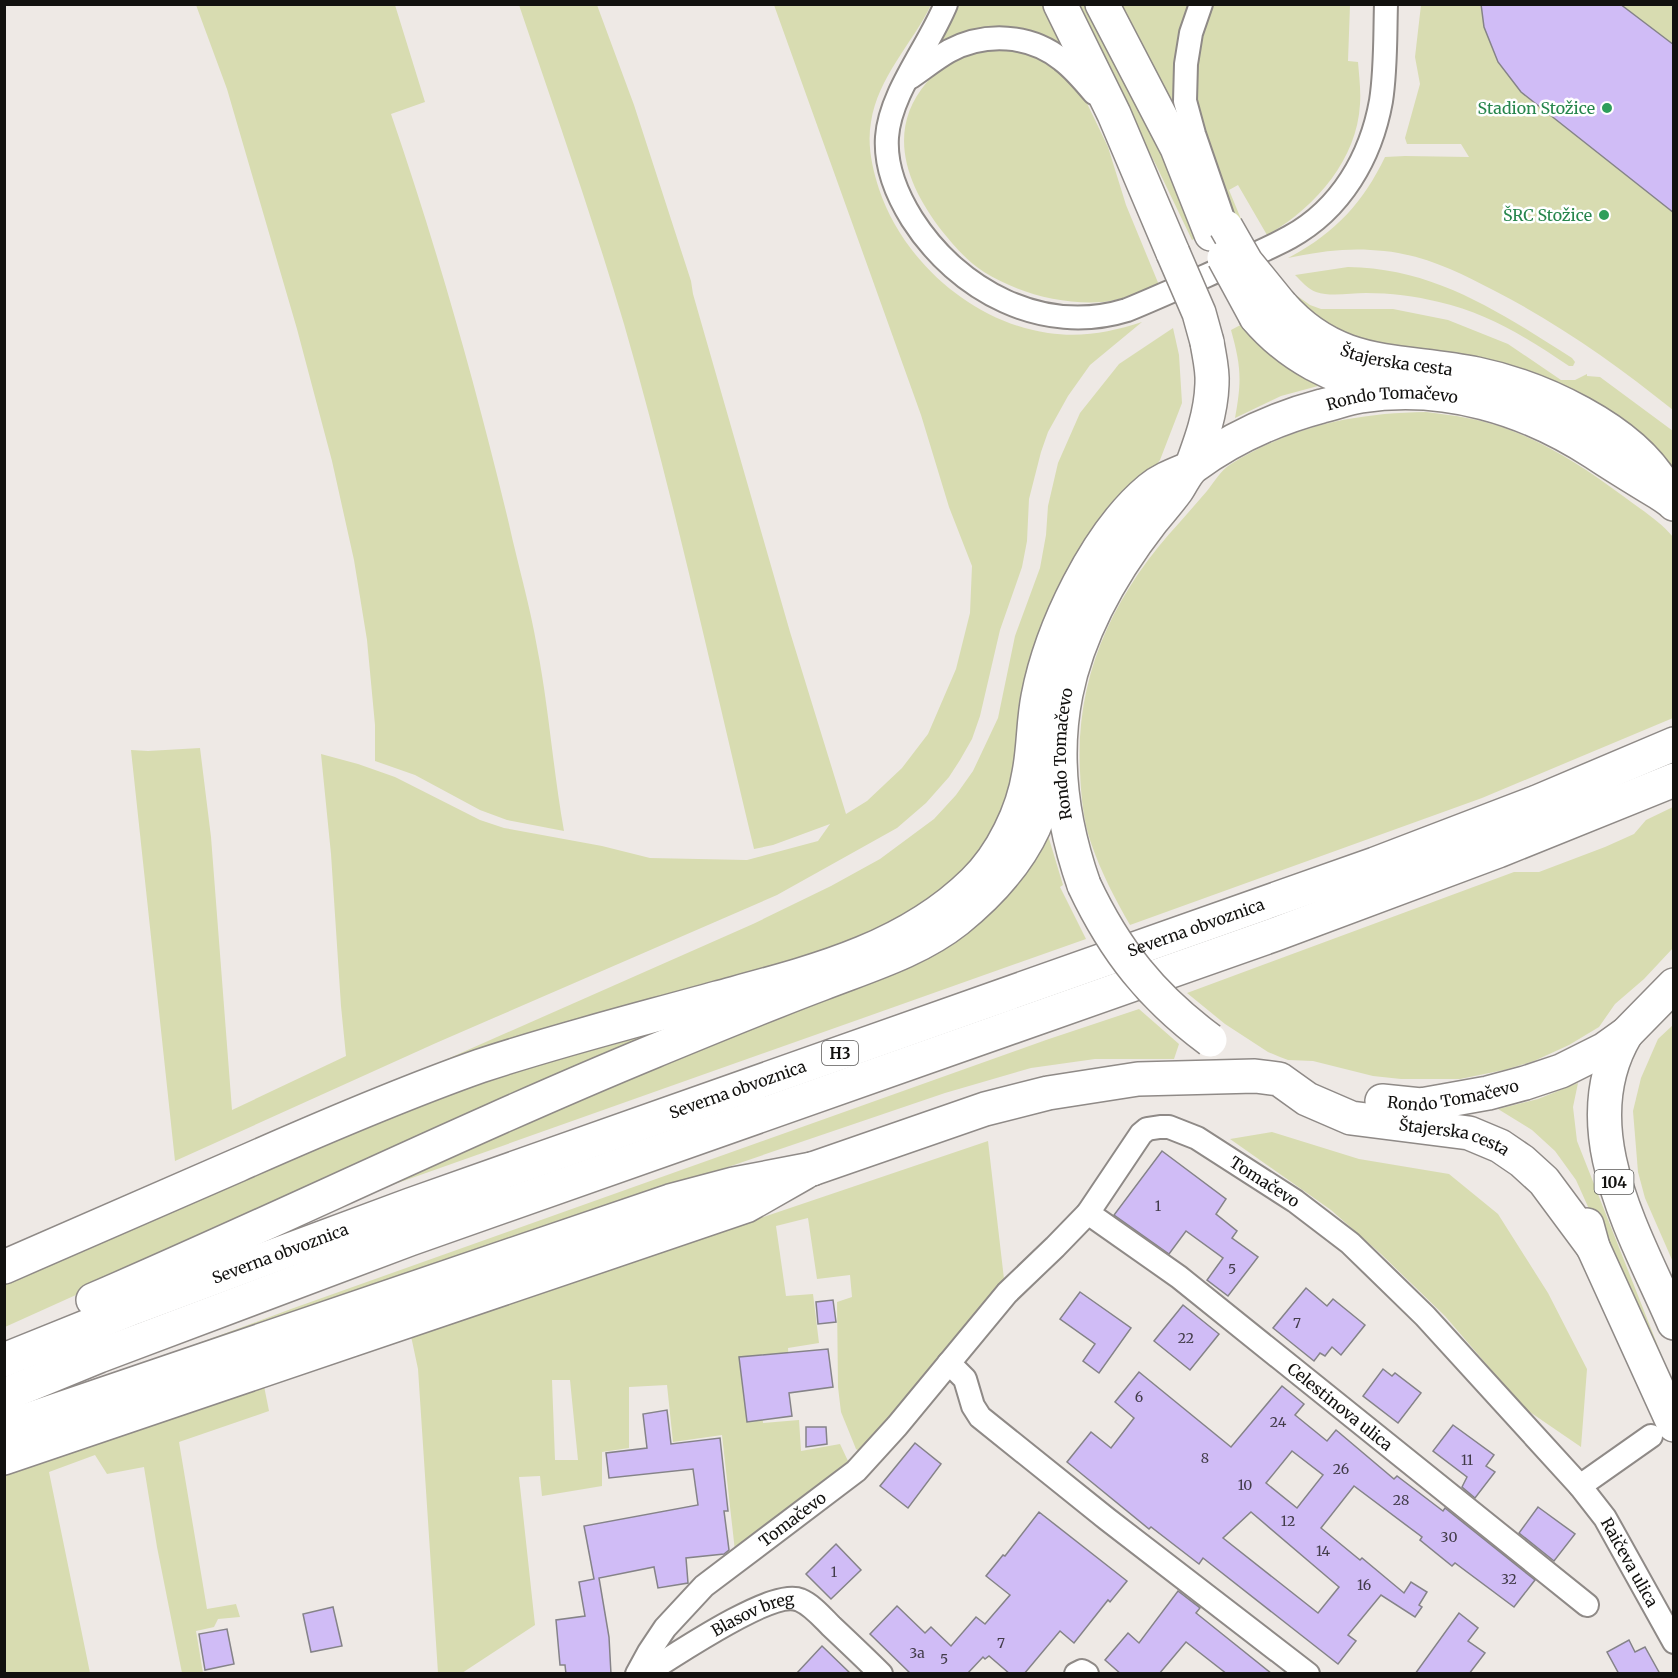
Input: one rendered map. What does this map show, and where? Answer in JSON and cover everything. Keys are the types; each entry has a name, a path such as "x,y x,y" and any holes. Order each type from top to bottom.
{"main road":[{"path":"4,1267 337,1121 480,1067 546,1046 823,969 878,947 925,921 949,904 976,880 992,861 1013,822 1029,777 1035,716 1042,679 1055,636 1076,589 1103,545 1131,509 1151,488 1191,468 1205,427 1211,399 1212,383 1207,342 1199,313 1114,114 1060,4"},
{"name":"Štajerska cesta","path":"1102,4 1219,230 1240,290 1268,311 1307,330 1336,348 1382,361 1497,379 1577,411 1624,442 1650,465 1673,502"},
{"name":"Štajerska cesta","path":"1268,311 1282,344 1343,378 1398,393"},
{"name":"Rondo Tomačevo","path":"1673,502 1577,441 1540,422 1487,404 1458,398 1426,393 1359,396 1275,421 1233,442 1191,468 1127,554 1103,593 1086,628 1066,686 1059,744 1060,780 1065,820 1084,885 1103,924 1136,972 1160,999 1210,1040 1247,1064 1279,1079 1350,1096 1421,1105 1488,1093 1525,1083 1583,1061 1626,1034 1674,985"},
{"path":"4,1353 37,1325 440,1144 579,1082 721,1023 894,956 926,940 953,923 978,902 1017,856 1033,828 1045,797 1059,744"},
{"name":"Severna obvoznica","path":"4,1360 155,1299 410,1205 1375,864 1537,802 1674,744"},
{"name":"Severna obvoznica","path":"4,1395 99,1356 410,1239 1276,934 1498,851 1674,780"},
{"path":"1626,1034 1641,1030 1674,1010"},
{"name":"104","path":"1626,1034 1615,1052 1607,1088 1605,1116 1608,1152 1617,1191 1674,1323"},
{"path":"4,1428 670,1201 734,1184 812,1168 1017,1100 1078,1087 1138,1079 1255,1076 1279,1079"},
{"name":"Štajerska cesta","path":"1279,1079 1307,1099 1351,1118 1469,1133 1500,1146 1522,1161 1544,1181 1593,1247"},
{"name":"Štajerska cesta","path":"1421,1105 1479,1118 1512,1131 1534,1146 1555,1167 1576,1198 1662,1431"},
{"path":"4,1458 746,1206 812,1168"}],"street":[{"path":"946,4 938,24 893,108 889,122 887,153 897,190 928,240 967,279 997,298 1050,315 1082,319 1108,316 1155,298 1276,244 1306,227 1332,205 1353,177 1367,148 1377,119 1383,84 1386,4"},
{"path":"1201,4 1191,33 1186,64 1185,100 1219,230"},
{"path":"907,80 948,52 973,42 999,38 1024,40 1050,51 1061,59 1114,114"},
{"name":"Tomačevo","path":"638,1674 649,1652 684,1606 725,1569 856,1472 897,1426 1006,1293 1088,1213 1141,1134 1155,1127 1169,1127 1197,1138 1294,1201 1350,1243 1425,1316 1580,1486"},
{"name":"Celestinova ulica","path":"1088,1213 1179,1277 1587,1605"},
{"path":"949,1363 964,1379 973,1406 980,1417 1308,1674"},
{"path":"1580,1486 1662,1431"},
{"name":"Raičeva ulica","path":"1580,1486 1605,1518 1674,1642"},
{"name":"Blasov breg","path":"645,1674 743,1615 774,1600 790,1597 800,1600 814,1610 881,1674"},
{"path":"1076,1674 1082,1671 1087,1674"}],"green space":[{"path":"1047,4 1067,52 937,48 956,5"},
{"path":"196,5 395,5 425,102 391,114 455,318 509,524 541,670 564,831 507,820 480,810 415,775 375,761 375,725 367,640 354,560 332,461 297,329 227,89"},
{"path":"519,5 597,5 634,105 691,281 790,632 846,814 867,801 902,768 928,734 956,669 970,613 972,566 949,507 921,415 774,5 931,5 888,75 875,106 870,131 871,156 879,189 890,215 905,240 944,284 967,302 1020,327 1048,333 1085,334 1119,329 1142,322 1090,365 1068,396 1048,432 1029,499 1027,541 1022,567 1000,630 980,716 972,739 960,760 949,777 926,803 897,828 777,895 436,1043 175,1161 131,750 200,748 211,837 232,1110 346,1056 321,754 395,777 480,820 504,828 602,846 650,858 747,860 818,841 830,824 773,845 754,849 676,520 624,324"},
{"path":"1073,5 1088,5 1206,233 1192,240"},
{"path":"1116,5 1190,5 1179,117"},
{"path":"1209,5 1350,5 1348,61 1358,62 1360,93 1357,125 1351,144 1342,163 1317,196 1285,224 1267,235 1238,185 1229,190 1241,219 1236,221 1214,172 1197,115 1193,69"},
{"name":"ŠRC Stožice","path":"1421,5 1673,5 1673,410 1631,377 1565,331 1495,291 1441,265 1399,253 1360,249 1312,253 1288,258 1319,239 1345,216 1367,189 1385,157 1469,157 1461,144 1407,144 1405,138 1420,84 1415,57"},
{"path":"1008,47 1049,60 1083,95 1108,147 1126,205 1159,285 1124,298 1103,302 1072,302 1026,292 997,279 972,263 951,242 930,214 919,196 906,158 904,139 907,120 914,101 927,82 954,60 974,52"},
{"path":"1348,267 1380,269 1438,284 1493,310 1575,362 1573,366 1569,366 1507,328 1457,307 1393,294 1334,295 1316,292 1295,275"},
{"path":"1296,295 1310,305 1321,309 1393,309 1448,320 1508,344 1561,380 1575,380 1587,374 1587,376 1600,377 1673,431 1673,467 1345,336 1292,299"},
{"path":"1248,321 1329,383 1281,396 1235,418 1239,373 1231,330"},
{"path":"1173,328 1179,355 1182,403 1160,460 1097,541 1022,775 974,867 878,940 332,1110 753,924 880,859 934,819 956,795 973,771 998,718 1015,636 1040,568 1048,506 1058,463 1080,413 1119,364"},
{"path":"1426,412 1489,423 1550,448 1605,483 1656,520 1673,537 1673,718 1482,798 1130,925 1091,843 1083,807 1080,771 1080,735 1084,701 1092,668 1118,606 1157,549 1231,464 1278,440 1325,424 1374,415"},
{"path":"1673,807 1673,948 1644,979 1615,1004 1599,1027 1569,1045 1534,1061 1460,1079 1401,1079 1373,1076 1313,1061 1288,1060 1268,1052 1225,1024 1187,993 1514,872 1539,872 1605,847 1634,834 1646,820"},
{"path":"1047,832 1063,885 1060,887 1086,939 358,1197 719,1034"},
{"path":"1139,1009 1179,1044 1174,1059 1095,1059 1031,1068 945,1093 188,1351 188,1347 291,1309"},
{"path":"694,1016 5,1327 4,1281 418,1101"},
{"path":"1673,1025 1673,1262 1645,1198 1638,1172 1633,1111 1641,1078 1658,1039"},
{"path":"1578,1083 1573,1107 1577,1141 1665,1364 1660,1367 1576,1180 1555,1151 1532,1130 1498,1109 1538,1099"},
{"path":"1272,1132 1359,1159 1449,1174 1498,1214 1548,1293 1587,1369 1581,1447 1524,1408 1445,1316 1381,1254 1331,1210 1230,1139"},
{"path":"988,1141 1004,1279 924,1382 862,1453 856,1449 841,1412 838,1387 837,1302 852,1297 850,1275 817,1279 808,1218 776,1226 786,1296 813,1294 819,1343 788,1348 790,1378 759,1383 763,1423 799,1420 801,1451 840,1444 848,1461 845,1467 735,1551 722,1435 673,1442 667,1385 629,1387 629,1448 602,1452 602,1486 542,1496 540,1476 519,1477 535,1625 462,1673 438,1673 418,1369 411,1336","holes":["552,1380 570,1380 578,1460 555,1460"]},
{"path":"263,1381 269,1411 179,1442 207,1609 236,1604 240,1617 218,1619 214,1627 196,1631 203,1673 182,1673 144,1467 107,1474 95,1455 49,1472 90,1673 5,1673 4,1469"}],"building":[{"name":"Stadion Stožice","path":"1481,4 1620,4 1674,45 1674,213 1521,92 1498,62 1484,27"},
{"path":"1162,1151 1226,1199 1216,1214 1237,1231 1232,1238 1258,1257 1228,1296 1207,1280 1223,1258 1186,1231 1169,1254 1114,1215"},
{"path":"1306,1288 1327,1306 1333,1299 1365,1325 1341,1355 1332,1347 1325,1356 1320,1353 1314,1361 1273,1328"},
{"path":"1080,1292 1131,1328 1099,1373 1083,1361 1095,1344 1060,1319"},
{"path":"833,1300 836,1322 818,1324 816,1302"},
{"path":"1183,1305 1219,1334 1190,1370 1154,1341"},
{"path":"828,1349 833,1387 789,1393 792,1416 747,1422 739,1357"},
{"path":"1383,1369 1392,1376 1395,1373 1421,1393 1398,1423 1363,1396"},
{"path":"1139,1372 1231,1447 1282,1386 1304,1404 1295,1415 1327,1441 1336,1430 1394,1479 1397,1476 1443,1511 1445,1508 1535,1580 1514,1607 1455,1563 1452,1566 1420,1540 1422,1537 1354,1486 1321,1528 1404,1593 1411,1582 1427,1592 1419,1605 1422,1607 1415,1617 1381,1595 1348,1635 1356,1641 1338,1664 1203,1558 1199,1564 1151,1527 1149,1529 1067,1462 1091,1432 1111,1448 1134,1418 1115,1402","holes":["1292,1451 1323,1475 1297,1508 1266,1483","1251,1512 1339,1587 1318,1613 1223,1538"]},
{"path":"667,1410 671,1444 720,1438 728,1511 724,1511 729,1550 724,1554 686,1558 688,1583 658,1588 654,1567 599,1578 609,1637 611,1674 566,1674 565,1665 560,1665 556,1620 585,1616 579,1582 594,1579 584,1526 698,1505 693,1469 609,1478 606,1453 647,1448 643,1414"},
{"path":"1453,1425 1494,1455 1486,1466 1495,1472 1475,1498 1462,1487 1467,1477 1433,1451"},
{"path":"806,1427 826,1427 827,1444 806,1447"},
{"path":"915,1443 941,1464 908,1508 880,1486"},
{"path":"1538,1507 1575,1534 1554,1561 1519,1533"},
{"path":"1039,1512 1127,1581 1110,1602 1108,1600 1074,1643 1060,1631 1024,1674 1010,1674 989,1656 985,1659 983,1657 967,1674 911,1674 870,1634 897,1606 925,1633 931,1627 951,1646 976,1617 985,1624 1010,1595 986,1576 1003,1555 1005,1556"},
{"path":"836,1544 861,1570 831,1599 806,1574"},
{"path":"1178,1591 1200,1608 1196,1613 1272,1674 1227,1674 1186,1642 1159,1674 1121,1674 1105,1660 1128,1633 1139,1643"},
{"path":"333,1607 342,1646 311,1652 303,1614"},
{"path":"1459,1613 1478,1628 1468,1641 1485,1653 1469,1674 1415,1674"},
{"path":"227,1629 234,1664 205,1670 199,1634"},
{"path":"1629,1640 1635,1652 1645,1647 1660,1674 1619,1674 1607,1652"},
{"path":"822,1646 851,1674 796,1674"}],"place":[{"name":"Stadion Stožice","path":"1607,108"},
{"name":"ŠRC Stožice","path":"1604,215"}]}
